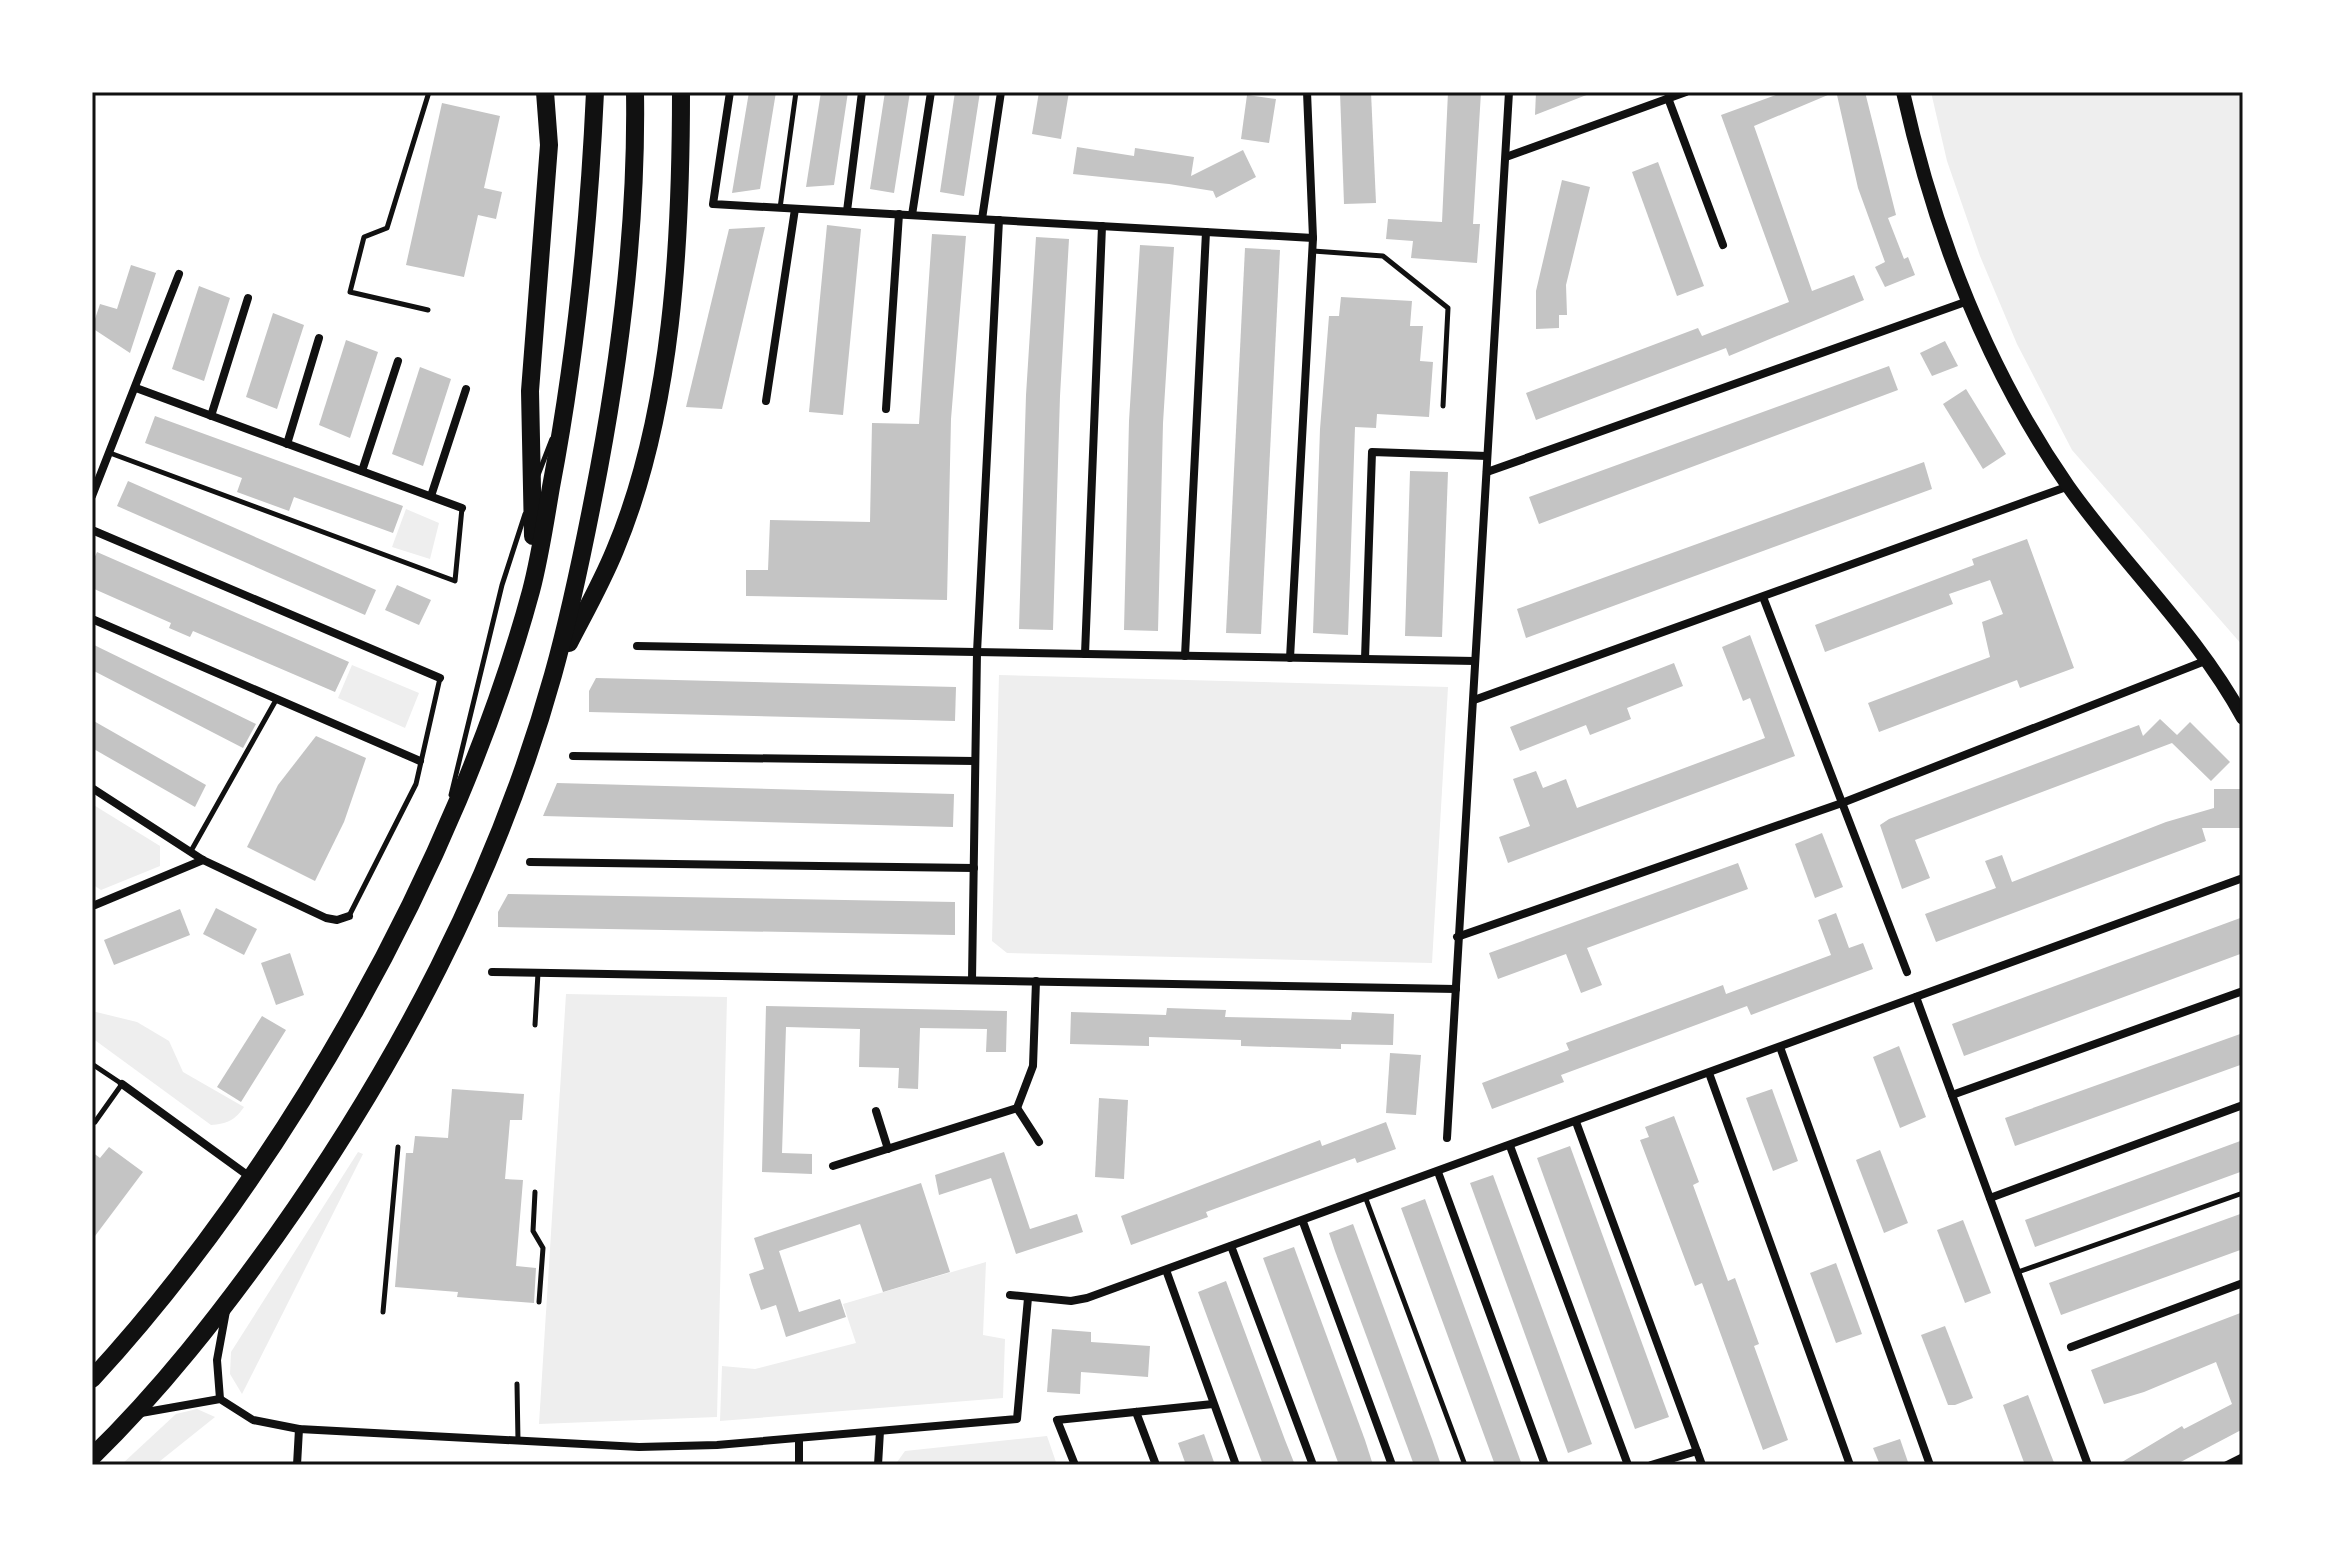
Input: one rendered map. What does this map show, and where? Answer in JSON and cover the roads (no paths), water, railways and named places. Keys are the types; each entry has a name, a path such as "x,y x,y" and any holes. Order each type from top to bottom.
{"highway":[{"path":"534,578 530,391 549,145 545,92"},
{"path":"92,1379 175,1281 250,1177 337,1042 442,835 497,706 534,578 569,395 583,279 595,92"},
{"path":"553,677 613,391 631,229 635,92"},
{"path":"92,1457 136,1414 228,1303 319,1174 377,1080 428,986 486,864 553,677 615,550 641,472 666,349 681,92"}],"street":[{"path":"730,92 713,204 1313,238"},
{"path":"847,211 862,92"},
{"path":"912,215 931,92"},
{"path":"982,219 1001,92"},
{"path":"1290,658 1313,238 1307,92"},
{"path":"1447,1138 1509,92"},
{"path":"1506,157 1686,92"},
{"path":"1903,92 1935,216 1968,301 2016,399 2069,486 2242,713"},
{"path":"1668,98 1723,245"},
{"path":"766,401 795,209"},
{"path":"886,409 899,214"},
{"path":"972,980 977,652 999,220"},
{"path":"1085,654 1102,226"},
{"path":"1185,656 1206,232"},
{"path":"92,496 179,274"},
{"path":"211,416 248,298"},
{"path":"1487,472 1968,301"},
{"path":"287,444 319,338"},
{"path":"362,471 398,361"},
{"path":"136,388 462,508"},
{"path":"431,496 466,389"},
{"path":"1365,659 1372,452 1487,456"},
{"path":"1474,700 2069,486"},
{"path":"92,530 440,678"},
{"path":"1763,597 1907,972"},
{"path":"92,619 420,761"},
{"path":"637,646 1475,661"},
{"path":"1457,937 1842,803 2205,661"},
{"path":"573,756 975,761"},
{"path":"92,788 203,860 326,918 337,920 349,916"},
{"path":"92,904 203,860"},
{"path":"530,862 974,868"},
{"path":"1010,1295 1087,1298 2243,878"},
{"path":"492,972 1456,989"},
{"path":"1017,1108 1033,1066 1036,981"},
{"path":"1952,1095 2243,991"},
{"path":"1916,997 2088,1465"},
{"path":"1780,1047 1930,1465"},
{"path":"1709,1073 1850,1465"},
{"path":"122,1084 250,1177"},
{"path":"1990,1198 2243,1105"},
{"path":"1017,1108 1039,1142"},
{"path":"833,1166 1017,1108"},
{"path":"876,1111 888,1149"},
{"path":"1576,1122 1702,1465"},
{"path":"1510,1146 1628,1465"},
{"path":"1438,1172 1545,1465"},
{"path":"1303,1222 1392,1465"},
{"path":"1231,1246 1313,1465"},
{"path":"1166,1270 1236,1465"},
{"path":"2071,1347 2243,1283"},
{"path":"136,1414 220,1399 253,1420 299,1429 639,1447 799,1438 1017,1419 1028,1298"},
{"path":"220,1399 217,1360 228,1303"},
{"path":"1075,1465 1057,1420 1213,1404"},
{"path":"1136,1412 1156,1465"},
{"path":"297,1465 299,1429"},
{"path":"878,1465 880,1431"},
{"path":"799,1438 799,1465"},
{"path":"1651,1465 1697,1451"},
{"path":"2227,1465 2243,1457"}],"lane":[{"path":"428,310 350,292 364,237 387,228 429,92"},
{"path":"780,208 796,92"},
{"path":"1312,251 1383,256 1448,308 1443,406"},
{"path":"442,835 502,585 533,488 569,395"},
{"path":"110,453 455,581 462,508"},
{"path":"349,916 416,784 440,678"},
{"path":"190,852 276,700"},
{"path":"535,1025 538,973"},
{"path":"92,1064 122,1084 95,1122"},
{"path":"383,1312 398,1147"},
{"path":"535,1192 533,1231 543,1248 539,1302"},
{"path":"2017,1272 2243,1193"},
{"path":"1366,1199 1465,1465"},
{"path":"517,1384 518,1442"}]}
